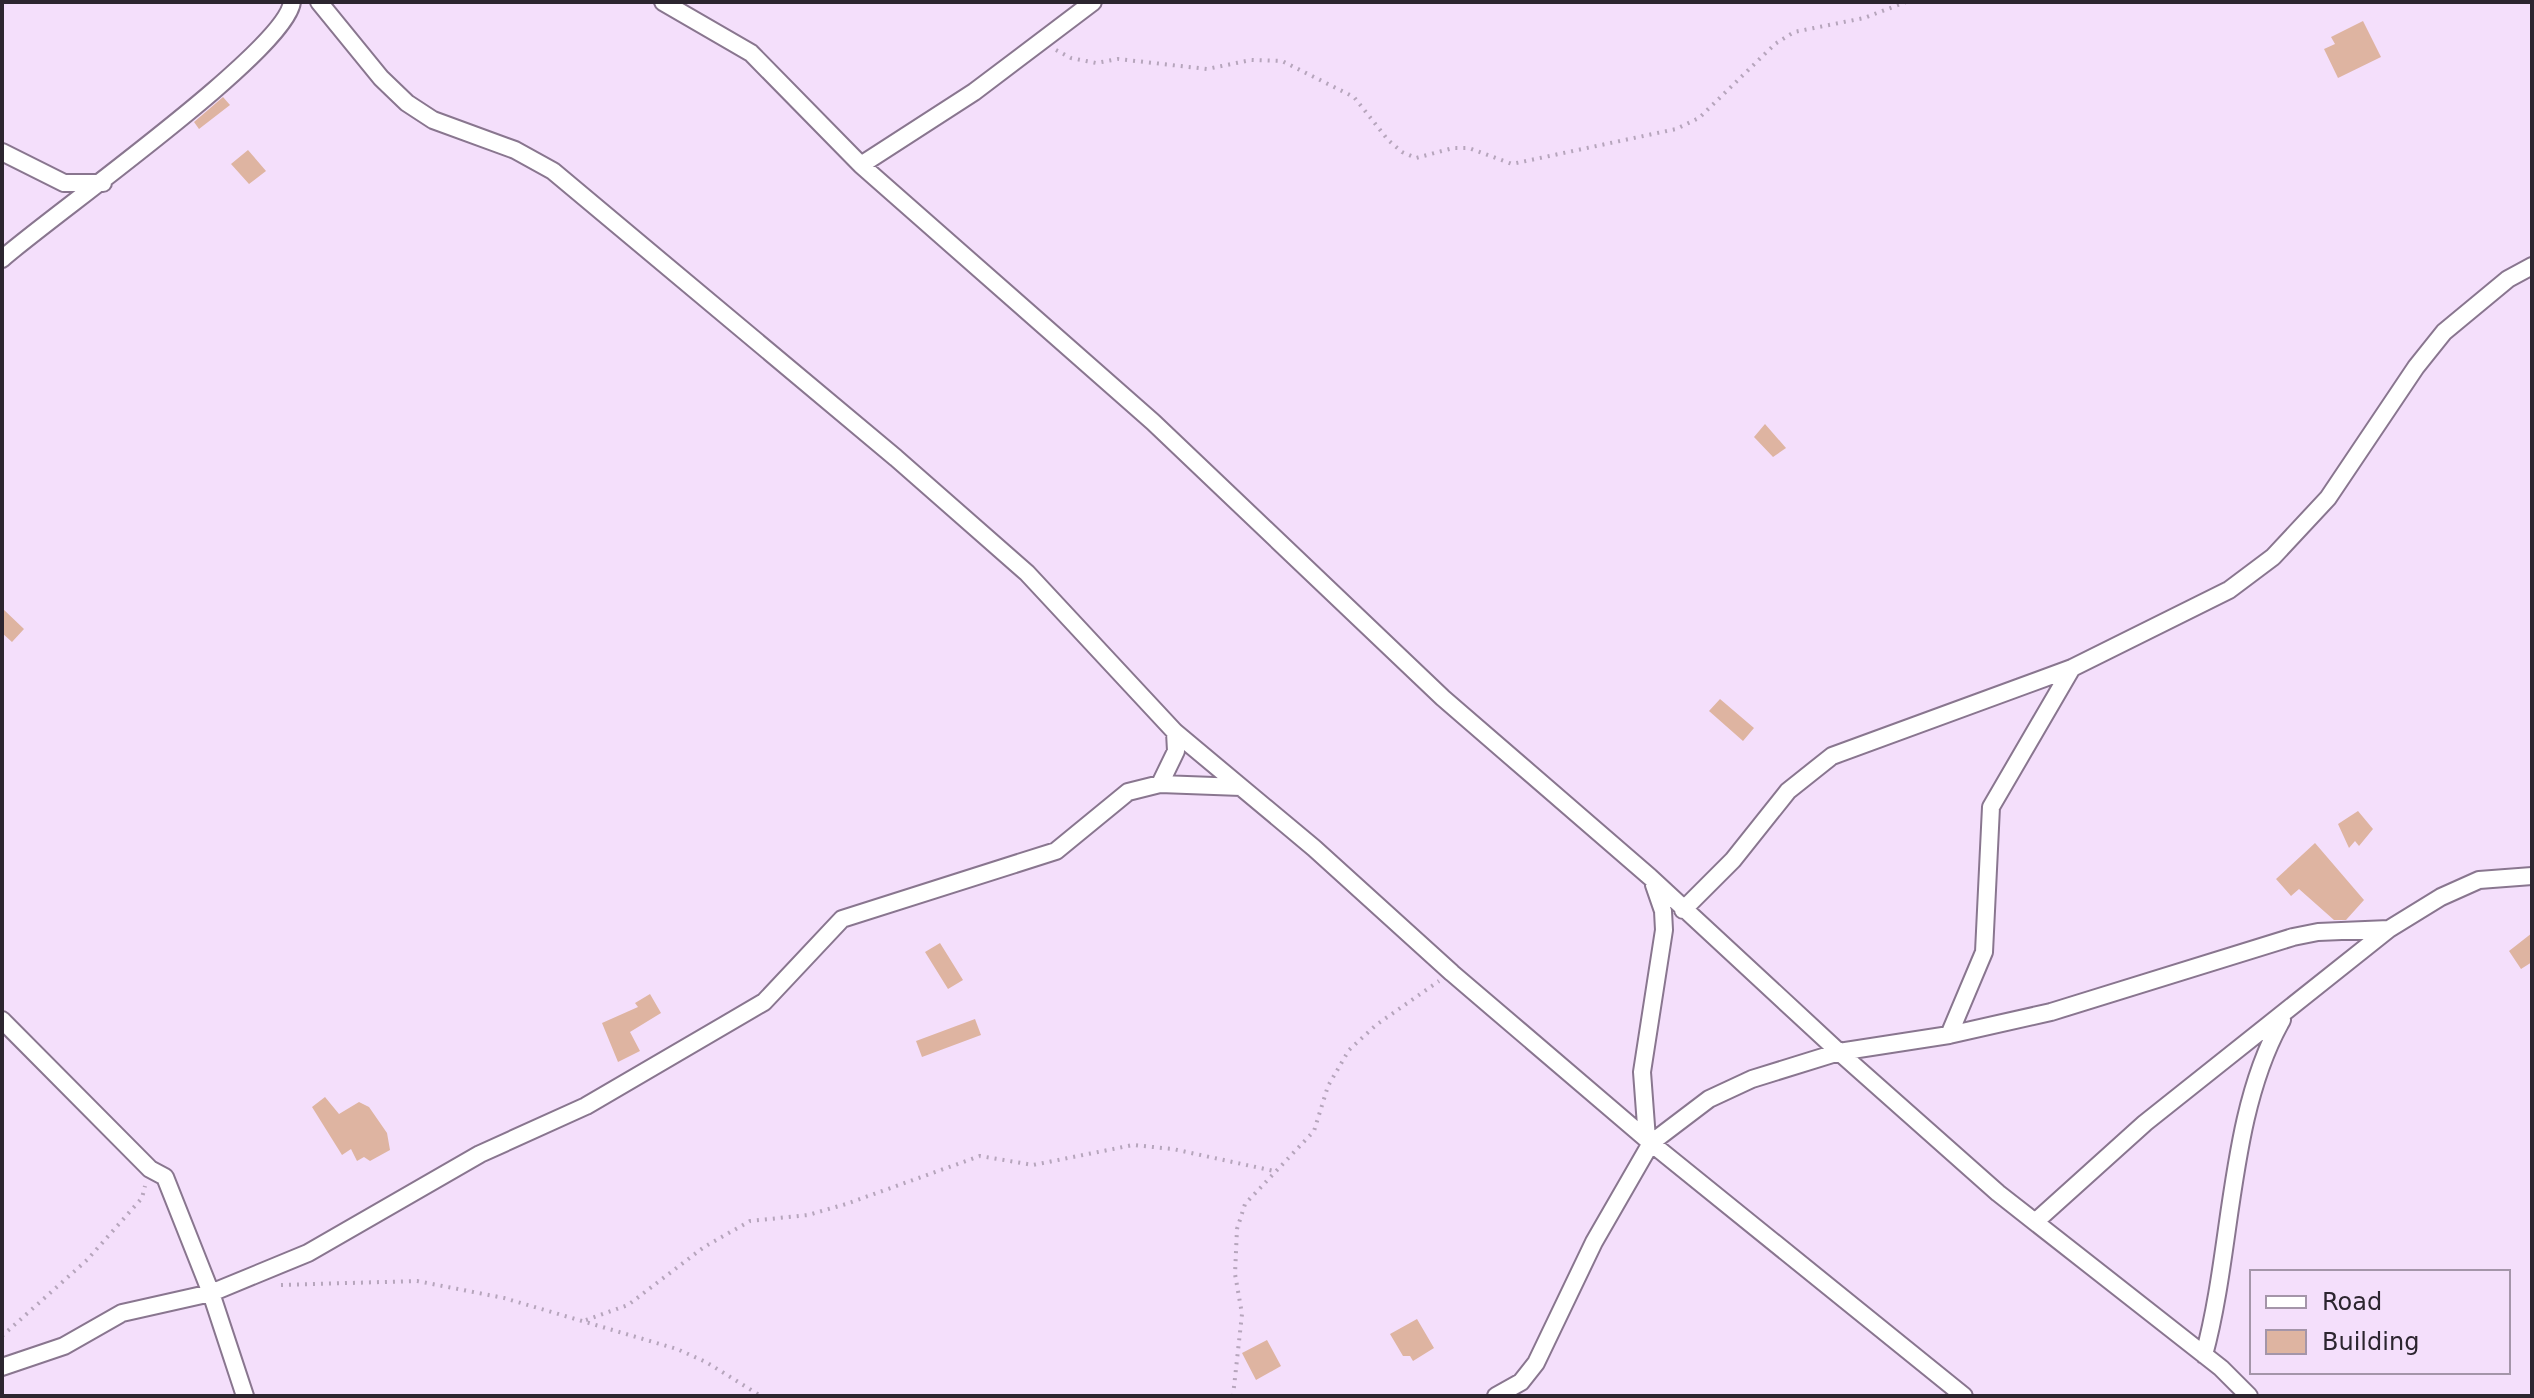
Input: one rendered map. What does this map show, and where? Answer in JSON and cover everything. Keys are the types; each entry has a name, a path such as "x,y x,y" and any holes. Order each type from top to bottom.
{"street":[{"path":"2,259 103,183 260,47 283,23 292,2"},
{"path":"319,2 381,78 407,103 433,120 515,150 553,171 896,458 1027,573 1175,732 1649,1141 1964,1396"},
{"path":"663,2 751,53 861,165 1153,422 1443,698 1650,877 1839,1052 2035,1222 2204,1355 2249,1396"},
{"path":"861,165 974,92 1093,2"},
{"path":"2,152 64,183 103,183"},
{"path":"1683,910 1733,860 1788,791 1832,756 2072,668 2229,590 2273,557 2328,498 2416,367 2444,332 2508,279 2532,266"},
{"path":"1949,1035 1984,952 1991,807 2072,668"},
{"path":"1160,784 1176,751 1175,732"},
{"path":"2,1367 64,1346 122,1313 211,1293 249,1280 308,1253 480,1154 586,1106 764,1002 842,919 1056,851 1128,792 1160,784 1241,787"},
{"path":"2035,1222 2145,1123 2389,929 2441,897 2479,880 2532,876"},
{"path":"1649,1141 1642,1072 1664,930 1663,911 1650,877"},
{"path":"1496,1396 1521,1382 1536,1363 1594,1242 1649,1141 1727,1089 1839,1052 1949,1035 2051,1012 2293,937 2318,932 2389,929"},
{"path":"2204,1355 2215,1316 2248,1109 2271,1038 2289,1007"},
{"path":"2,1020 150,1169 165,1177 211,1293 245,1396"}],"path":[{"path":"1040,41 1071,58 1096,63 1118,59 1207,69 1251,60 1282,61 1354,97 1377,128 1402,152 1416,158 1453,148 1469,148 1512,164 1676,129 1699,118 1775,44 1794,32 1864,18 1906,2"},
{"path":"2057,2 2078,2"},
{"path":"1233,1396 1242,1314 1235,1274 1237,1229 1245,1204 1314,1131 1328,1086 1349,1050 1376,1025 1452,973"},
{"path":"586,1320 628,1305 704,1247 750,1221 808,1215 938,1173 966,1159 980,1156 1033,1165 1133,1145 1173,1149 1274,1171"},
{"path":"2,1336 87,1260 114,1231 142,1198 150,1169"},
{"path":"249,1280 322,1285 417,1281 586,1320 706,1362 761,1396"}],"building":[{"path":"2363,21 2381,57 2338,78 2324,49 2335,44 2331,37"},
{"path":"223,97 230,105 199,129 194,122"},
{"path":"248,150 266,171 249,184 231,164"},
{"path":"1765,424 1786,448 1773,457 1754,437"},
{"path":"2,608 24,629 12,642 2,633"},
{"path":"1720,699 1754,728 1743,741 1709,711"},
{"path":"2358,811 2373,829 2359,846 2355,841 2349,848 2338,824"},
{"path":"2315,843 2364,900 2346,920 2334,920 2299,889 2291,896 2276,879"},
{"path":"2532,933 2532,962 2521,969 2509,951"},
{"path":"940,943 963,980 948,989 925,952"},
{"path":"650,994 661,1013 630,1032 640,1051 618,1062 602,1023 638,1007 635,1003"},
{"path":"975,1019 981,1035 922,1057 916,1041"},
{"path":"325,1097 339,1114 359,1102 369,1107 387,1133 390,1150 370,1161 364,1157 357,1161 351,1149 342,1155 312,1107"},
{"path":"1417,1319 1434,1348 1413,1361 1410,1356 1403,1356 1390,1334"},
{"path":"1267,1340 1281,1366 1256,1380 1242,1353"}]}
